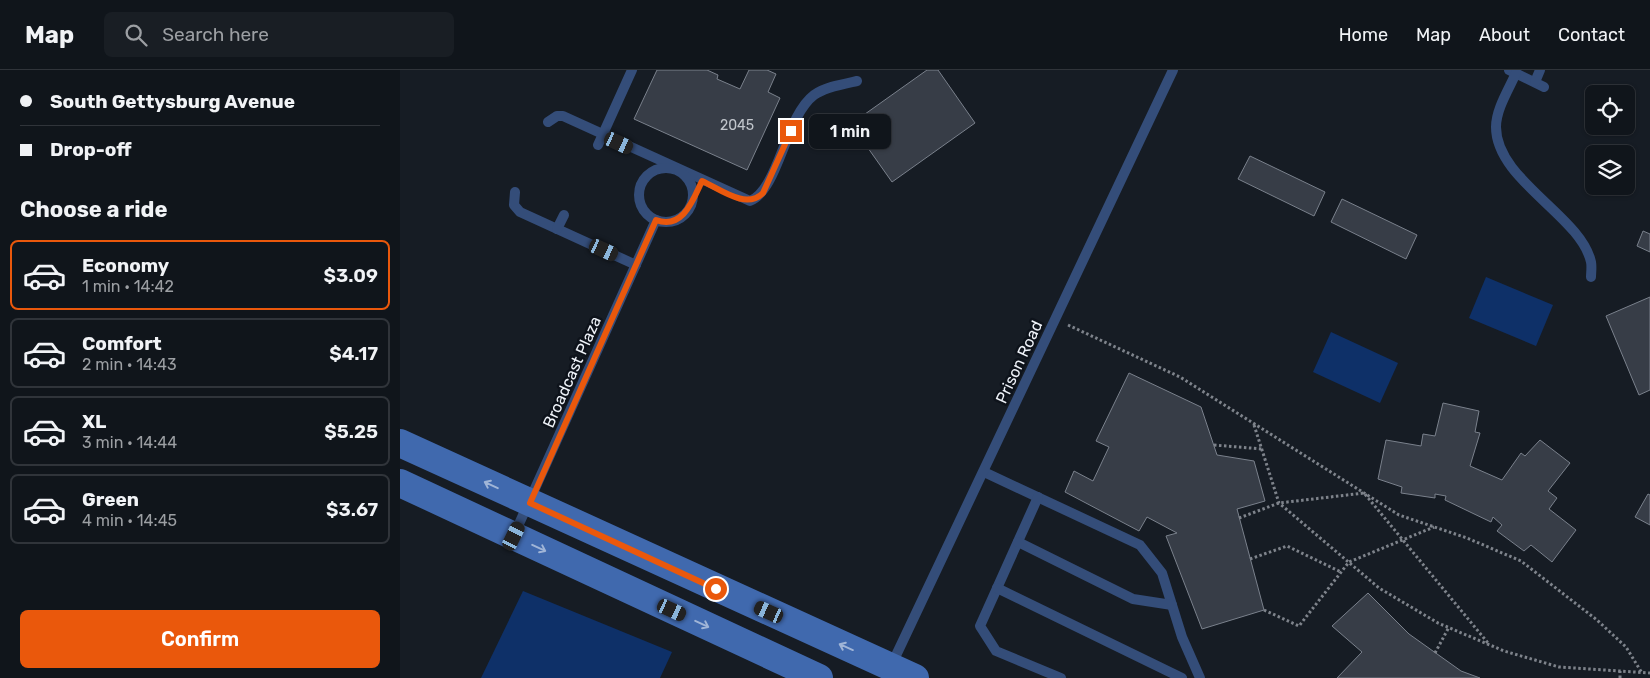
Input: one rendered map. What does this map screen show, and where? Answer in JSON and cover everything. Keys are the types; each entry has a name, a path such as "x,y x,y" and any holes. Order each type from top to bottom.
{"main road":[{"path":"400,442 903,672"},
{"path":"400,483 820,678"}],"lane":[{"path":"598,145 632,70"},
{"name":"Prison Road","path":"903,672 984,472 1173,70"},
{"path":"1535,82 1540,70"},
{"path":"1544,87 1513,72 1497,116 1496,128 1506,158 1516,172 1578,237 1591,262 1592,278"},
{"path":"548,122 557,116 563,116 741,199 750,201 758,198 763,193 798,115 806,103 814,95 824,90 857,81"},
{"path":"654,158 641,184 639,202 644,210 656,220 668,222 677,220 685,214 702,181"},
{"path":"641,184 653,170 661,168 678,170 685,175 693,190 690,206"},
{"path":"515,192 516,209 636,265"},
{"path":"558,229 564,215"},
{"name":"Broadcast Plaza","path":"514,536 656,220"},
{"path":"984,472 1140,544 1162,573 1196,677"},
{"path":"1038,496 980,626 996,651 1061,678"},
{"path":"1018,542 1133,599 1172,604"},
{"path":"997,588 1182,678"}],"path":[{"path":"1056,320 1180,377 1399,515 1467,538 1521,561 1597,620 1626,648 1642,673"},
{"path":"1254,424 1279,503 1379,588 1449,627 1488,644 1559,667 1650,673"},
{"path":"1214,446 1262,449"},
{"path":"1240,518 1279,503 1364,493"},
{"path":"1364,493 1488,644"},
{"path":"1264,610 1299,626 1349,562 1434,527"},
{"path":"1250,559 1287,546 1342,572"},
{"path":"1436,653 1449,627"},
{"path":"1620,672 1620,678"}],"shaded area":[{"path":"1486,277 1553,305 1536,346 1469,318"},
{"path":"1331,332 1398,363 1380,403 1313,372"},
{"path":"523,591 672,652 660,678 481,678"}],"building":[{"path":"657,70 707,70 718,75 717,79 740,89 749,70 767,70 776,74 768,92 780,98 747,170 634,119"},
{"path":"927,70 938,70 975,123 892,182 851,124"},
{"path":"1250,156 1325,192 1314,216 1238,179"},
{"path":"1342,199 1417,235 1406,259 1331,222"},
{"path":"1643,231 1650,234 1650,252 1637,246"},
{"path":"1650,297 1650,390 1639,395 1606,316"},
{"path":"1129,373 1201,407 1217,455 1254,461 1265,501 1237,509 1264,610 1202,629 1166,536 1177,533 1147,517 1139,531 1065,492 1074,471 1093,481 1109,447 1096,441"},
{"path":"1443,403 1479,411 1475,432 1480,433 1470,466 1502,480 1521,453 1525,456 1540,440 1570,463 1548,491 1557,498 1549,509 1576,530 1552,562 1531,545 1524,551 1497,531 1502,525 1493,517 1491,522 1445,500 1446,496 1435,494 1435,498 1401,493 1402,487 1378,479 1386,440 1421,446 1423,434 1435,436"},
{"path":"1648,494 1650,495 1650,525 1635,517"},
{"path":"1368,593 1409,634 1461,671 1480,678 1337,678 1362,652 1332,626"}],"route":[{"path":"716,589 530,503 656,220 668,222 677,220 685,214 702,181 741,199 750,201 758,198 763,193 791,131"}]}
